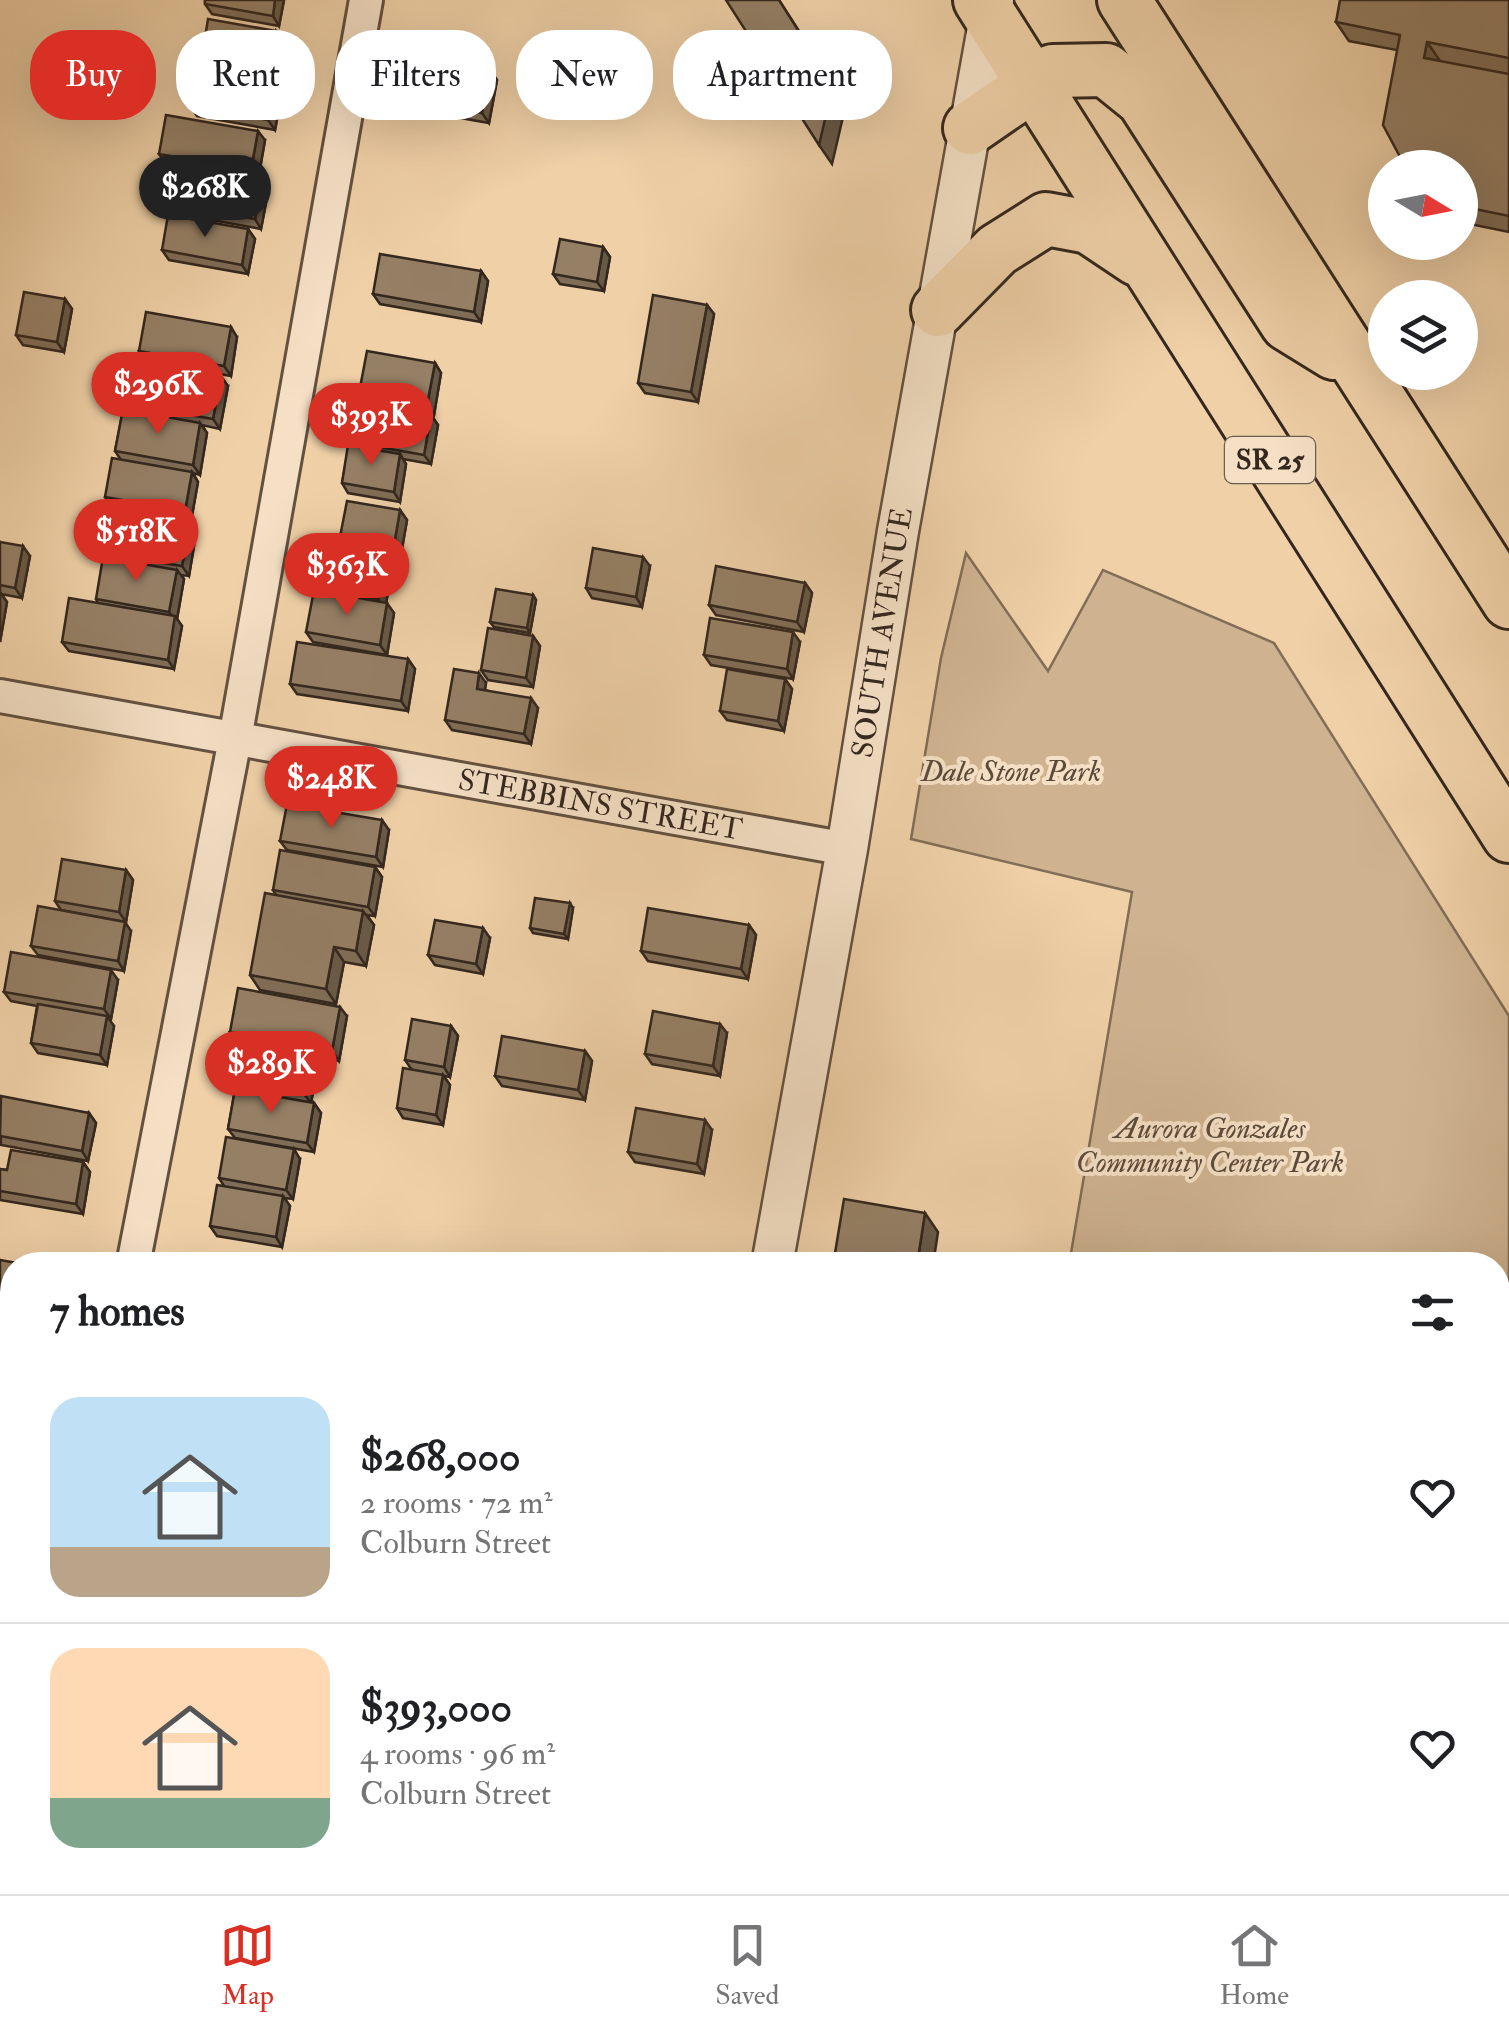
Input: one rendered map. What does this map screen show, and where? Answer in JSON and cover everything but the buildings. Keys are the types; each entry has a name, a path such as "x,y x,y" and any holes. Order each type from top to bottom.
{"highway":[{"path":"1124,0 1509,602"},
{"name":"SR 25","path":"987,6 1032,84 1509,836"},
{"path":"970,128 1054,71 1106,70 1143,100 1287,324 1360,370"},
{"path":"938,310 997,250 1046,219 1089,228 1147,265"}],"street":[{"path":"136,1252 235,739 366,0"},
{"name":"SOUTH AVENUE","path":"774,1252 848,849 898,530 970,128 987,6"},
{"name":"STEBBINS STREET","path":"0,696 848,849"}],"green space":[{"path":"966,553 1048,671 1103,570 1274,643 1509,1016 1509,1252 1071,1252 1132,892 911,839 941,658"}],"park label":[{"name":"Dale Stone Park","path":"1011,771"},
{"name":"Aurora Gonzales Community Center Park","path":"1210,1145"}]}
